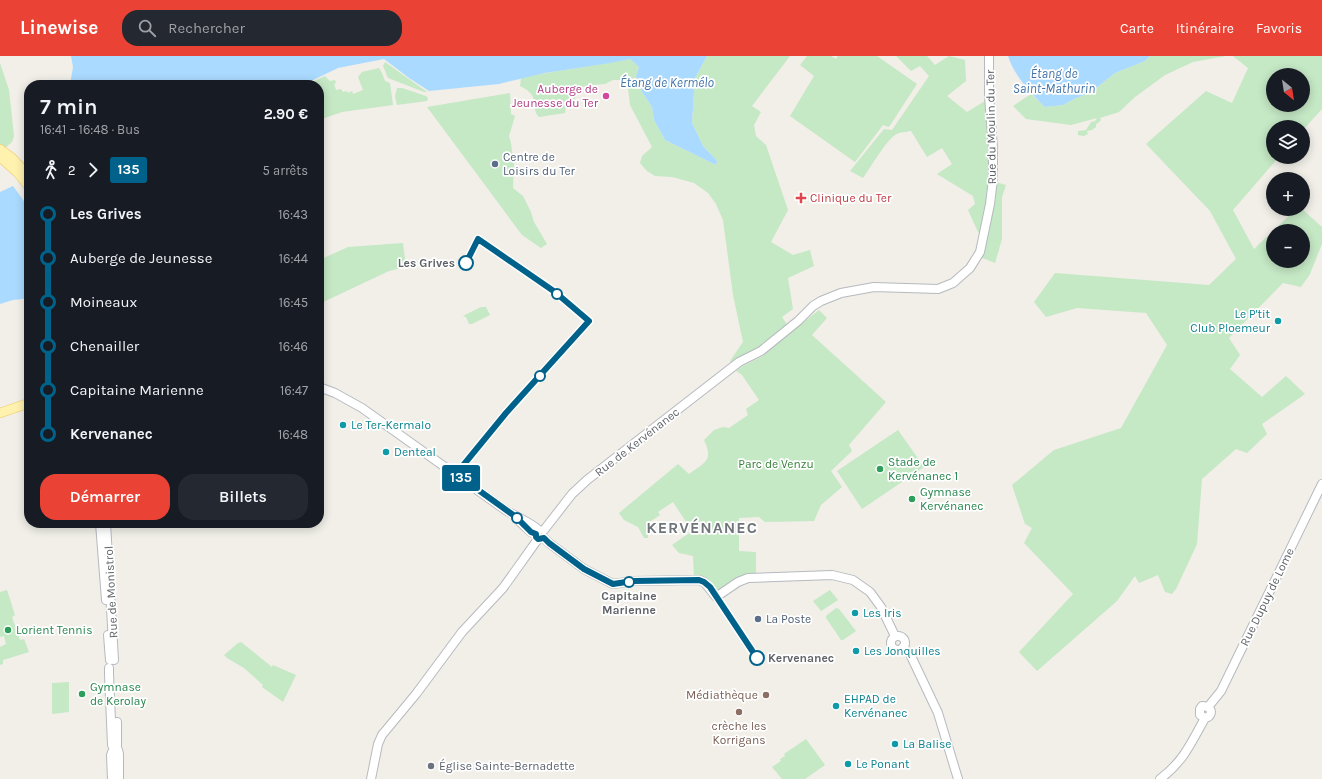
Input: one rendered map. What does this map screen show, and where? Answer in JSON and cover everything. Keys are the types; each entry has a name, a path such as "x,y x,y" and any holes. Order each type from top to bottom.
{"main road":[{"path":"0,149 12,158 24,173"},
{"path":"0,157 24,175"},
{"path":"0,413 24,405"},
{"path":"0,417 24,410"}],"street":[{"name":"Rue du Moulin du Ter","path":"738,362 761,351 798,321 813,306 821,301 841,294 874,287 931,290 938,289 953,283 970,268 980,252 993,179 993,148 989,96 989,56"},
{"name":"Rue de Kervénanec","path":"371,779 380,739 388,727 416,694 462,632 503,588 540,534 572,494 738,362"},
{"path":"324,389 335,393 362,408 516,517 524,520 549,543 584,569 613,584 633,581 699,580 704,582 716,597 738,582 748,578 832,575 849,578 862,585 870,592 881,607 895,636 891,641 893,647 897,649 903,647 910,654 938,713 958,779"},
{"name":"Rue Dupuy de Lome","path":"1160,779 1175,766 1186,753 1205,718 1200,715 1199,711 1202,706 1208,707 1221,691 1322,484"},
{"name":"Rue de Monistrol","path":"100,528 112,664 115,747 119,754 119,779"},
{"name":"Rue de Monistrol","path":"106,528 114,647 112,664"},
{"name":"Rue de Monistrol","path":"112,779 111,755 115,747"}],"green space":[{"path":"707,56 790,56 752,106 761,112 754,125 756,136 766,145 788,210 771,242 793,255 810,250 814,266 788,278 793,309 782,317 788,326 760,348 732,364 730,361 743,342 733,295 723,220 716,204 708,193 694,183 672,177 655,176 647,171 640,163 642,156 652,147 630,105 627,80 613,80 605,84 578,88 575,99 566,105 565,113 539,117 536,113 533,97 527,90 520,86 521,78 630,59 639,67 636,76 642,92 652,107 654,120 665,140 716,165 717,161 703,146 692,123 695,78"},
{"path":"807,56 831,56 836,59 838,56 877,56 917,84 889,127 883,125 855,162 790,116 814,76 800,65"},
{"path":"896,56 927,56 935,65 949,56 965,60 966,81 947,96 967,112 985,101 989,149 989,180 1006,185 1002,197 1002,239 995,263 980,257 986,234 978,232 968,210 975,204 973,196 937,174 952,164 942,148 927,157 911,131 901,133 891,138 863,178 850,171 884,129 892,130 929,76 920,66 911,71"},
{"path":"1150,56 1226,56 1193,62 1165,75 1135,97 1119,112 1100,118 1101,120 1096,124 1096,127 1087,131 1088,134 1084,136 1078,135 1078,131 1086,130 1091,122 1095,121 1097,118 1071,125 1026,119 1013,106 1031,94 1045,107 1063,105 1090,93 1115,73 1145,61"},
{"path":"1233,56 1322,56 1322,109 1310,122 1310,120 1266,120 1266,164 1273,164 1233,210 1254,249 1266,238 1266,268 1310,268 1310,224 1280,224 1289,216 1310,216 1322,227 1322,244 1310,274 1301,287 1283,283 1229,338 1240,355 1230,369 1262,397 1286,376 1305,394 1262,424 1267,434 1247,453 1236,449 1202,479 1197,544 1176,589 1172,594 1165,592 1158,575 1139,583 1135,576 1117,601 1037,671 1019,652 1073,594 1024,543 1032,528 1025,524 1012,485 1054,450 1121,428 1167,345 1146,313 1077,308 1046,317 1034,302 1055,273 1209,285 1236,259 1210,211 1146,144 1206,91 1232,103 1248,68"},
{"path":"385,62 427,92 388,78 383,66"},
{"path":"0,63 9,90 14,136 12,142 5,148 0,144"},
{"path":"379,68 385,81 390,83 393,105 342,112 324,118 324,80 316,80 325,76 330,81 335,80 336,83 334,84 336,90 341,89 343,92 347,91 348,93 352,91 353,94 363,90 358,77 362,72"},
{"path":"397,88 402,88 426,96 428,98 427,101 397,105 395,96"},
{"path":"510,93 511,114 515,116 509,136 514,165 513,188 523,196 534,222 547,244 541,248 522,235 427,107"},
{"path":"403,243 406,267 389,271 324,302 324,258 348,247"},
{"path":"481,307 486,307 490,315 469,324 466,317 463,316"},
{"name":"Parc de Venzu","path":"819,310 827,318 812,335 886,402 849,445 852,451 831,471 842,487 821,505 814,521 765,522 759,517 739,518 739,551 756,552 756,574 717,591 694,577 693,556 679,553 672,545 692,531 673,502 658,512 660,515 648,523 648,538 644,538 638,527 624,520 619,513 678,464 689,474 703,464 708,457 707,447 704,440 714,430 723,427 729,428 748,415 746,409 759,400 742,375 736,371 763,356"},
{"name":"Stade de Kervénanec 1","path":"898,430 924,467 862,509 837,471"},
{"name":"Lorient Tennis","path":"7,590 15,615 12,617 20,640 24,639 29,652 3,660 3,664 0,665 0,647 6,644 4,636 0,637 0,592"},
{"path":"830,590 838,600 821,611 813,601"},
{"path":"836,608 839,609 856,631 843,640 841,640 826,618 826,616"},
{"path":"241,642 272,667 273,665 296,675 283,702 262,687 263,685 244,668 224,655"},
{"path":"69,682 69,712 52,714 52,683"},
{"path":"806,739 825,765 805,779 782,779 772,767 781,761 780,759 785,756 784,754"}],"water":[{"name":"Étang de Kermélo","path":"71,56 707,56 695,78 692,123 703,146 717,161 716,165 665,140 654,120 652,107 642,92 636,76 639,67 630,59 545,73 499,84 429,91 384,59 338,68 313,80 71,80 73,67"},
{"name":"Étang de Saint-Mathurin","path":"1008,56 1150,56 1145,61 1115,73 1090,93 1063,105 1045,107 1023,83 1014,70"},
{"path":"13,186 24,201 24,298 0,304 0,192"}],"bus line":[{"name":"135","path":"466,263 478,239 555,292 589,321 506,413 456,474 516,517 531,532 536,534 538,539 540,540 544,538 584,569 607,582 613,584 633,581 699,580 704,582 710,587 757,658"}],"place":[{"name":"Auberge de Jeunesse du Ter","path":"606,96"},
{"name":"Centre de Loisirs du Ter","path":"495,164"},
{"name":"Clinique du Ter","path":"801,198"},
{"name":"Les Grives","path":"466,263"},
{"name":"Le P'tit Club Ploemeur","path":"1278,321"},
{"name":"Le Ter-Kermalo","path":"343,425"},
{"name":"Denteal","path":"386,452"},
{"name":"Stade de Kervénanec 1","path":"880,469"},
{"name":"Gymnase Kervénanec","path":"912,499"},
{"name":"Capitaine Marienne","path":"629,582"},
{"name":"Les Iris","path":"855,613"},
{"name":"La Poste","path":"758,619"},
{"name":"Lorient Tennis","path":"8,630"},
{"name":"Les Jonquilles","path":"856,651"},
{"name":"Kervenanec","path":"757,658"},
{"name":"Gymnase de Kerolay","path":"82,694"},
{"name":"Médiathèque","path":"766,695"},
{"name":"EHPAD de Kervénanec","path":"836,706"},
{"name":"crèche les Korrigans","path":"739,712"},
{"name":"La Balise","path":"895,744"},
{"name":"Le Ponant","path":"848,764"},
{"name":"Église Sainte-Bernadette","path":"431,766"}],"district":[{"name":"KERVÉNANEC","path":"702,527"}]}
